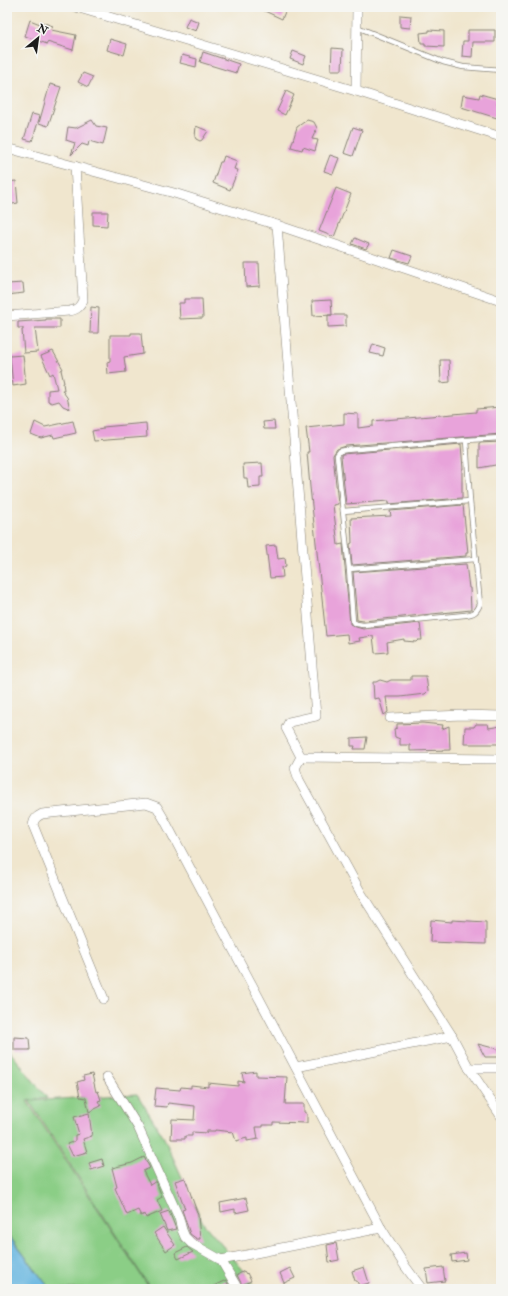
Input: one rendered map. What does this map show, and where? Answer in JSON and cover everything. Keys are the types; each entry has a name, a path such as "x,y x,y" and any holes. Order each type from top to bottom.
{"street":[{"path":"76,7 356,91 501,137"},
{"path":"356,91 357,7"},
{"path":"7,148 174,193 277,225 501,301"},
{"path":"7,316 75,310 80,306 83,300 75,166"},
{"path":"277,225 316,716 289,722 286,728 301,757"},
{"path":"390,718 463,715 501,716"},
{"path":"301,757 501,759"},
{"path":"301,757 295,768 300,780 360,893 452,1036 469,1068 501,1116"},
{"path":"104,999 34,825 34,820 42,814 61,811 146,803 157,808 164,819 381,1228 405,1266 422,1289"},
{"path":"296,1067 452,1036"},
{"path":"469,1068 501,1068"},
{"path":"107,1077 138,1127 179,1218 185,1237 191,1243 221,1260 238,1289"},
{"path":"221,1260 381,1228"}],"lane":[{"path":"357,27 442,62 463,67 501,70"},
{"path":"466,440 470,501 480,604 477,611 472,614 363,625 353,622 349,568 337,463 337,455 340,451 466,440 501,438"},
{"path":"343,511 470,501"},
{"path":"349,568 476,558"}],"green space":[{"path":"7,1048 47,1098 27,1101 150,1289 50,1289 7,1232"},
{"path":"137,1094 164,1138 203,1223 244,1271 255,1289 151,1289 29,1101"}],"water":[{"path":"7,1233 50,1289 7,1289"}],"building":[{"path":"256,7 287,7 282,19"},
{"path":"400,15 411,16 410,28 400,27"},
{"path":"189,18 199,22 196,31 185,27"},
{"path":"30,20 40,24 41,22 53,26 51,30 76,35 73,50 47,42 47,44 25,36"},
{"path":"429,30 444,31 444,47 425,46 425,43 421,43 420,33 429,32"},
{"path":"468,30 495,30 495,42 473,42 472,57 462,56 463,41 468,41"},
{"path":"110,39 127,44 124,55 107,50"},
{"path":"332,48 343,49 342,70 331,70"},
{"path":"293,51 306,56 303,64 290,59"},
{"path":"203,52 239,64 236,73 200,62"},
{"path":"182,55 197,59 196,67 180,63"},
{"path":"83,73 93,77 88,87 78,82"},
{"path":"50,84 61,87 48,126 39,123"},
{"path":"286,91 294,95 285,115 277,111"},
{"path":"480,94 498,99 497,104 501,106 497,118 461,107 463,95 479,98"},
{"path":"32,114 40,116 32,141 24,139"},
{"path":"92,120 96,126 107,128 103,145 89,141 88,146 82,144 71,155 75,143 66,140 68,127 76,128"},
{"path":"307,120 314,122 317,128 312,139 318,140 315,151 303,147 302,150 291,147 297,127"},
{"path":"196,126 208,131 200,141 195,137"},
{"path":"353,127 362,130 353,156 344,153"},
{"path":"330,155 339,158 333,174 324,171"},
{"path":"224,156 237,161 234,169 238,170 230,190 213,183 220,162 222,162"},
{"path":"16,181 18,203 7,205 7,182"},
{"path":"336,188 351,194 334,237 319,231"},
{"path":"93,212 108,212 107,226 93,225"},
{"path":"355,238 369,244 366,249 352,244"},
{"path":"394,250 412,256 409,263 391,258"},
{"path":"245,263 259,263 260,286 246,287"},
{"path":"23,283 24,293 7,295 7,284"},
{"path":"184,299 202,299 203,318 180,319 179,303 184,303"},
{"path":"331,300 332,315 313,316 312,301"},
{"path":"91,307 99,308 98,333 90,333"},
{"path":"328,315 346,315 346,326 328,327"},
{"path":"60,319 60,328 35,328 38,352 24,353 23,328 18,328 18,322"},
{"path":"131,333 141,333 143,354 124,357 126,372 108,374 107,362 110,361 110,335 131,335"},
{"path":"373,344 385,348 383,356 370,353"},
{"path":"53,351 63,369 61,370 64,390 62,390 67,397 70,409 63,406 59,401 52,403 48,401 48,390 57,389 53,373 50,375 41,356"},
{"path":"23,355 26,384 13,386 10,356"},
{"path":"440,360 449,360 450,382 441,383"},
{"path":"501,407 501,434 346,446 337,449 333,455 338,504 333,505 338,545 343,544 350,624 363,629 420,623 422,640 418,640 416,642 404,641 404,639 387,642 388,652 375,653 373,636 359,638 360,641 348,643 347,634 326,636 310,487 307,452 309,452 306,428 344,424 344,413 358,414 358,428 373,426 373,421 476,412 476,409"},
{"path":"73,421 76,433 54,438 53,435 41,438 31,434 35,422 45,427"},
{"path":"274,421 275,429 264,429 263,422"},
{"path":"146,423 147,437 94,441 92,431 103,429 103,427"},
{"path":"501,442 501,464 479,468 479,443"},
{"path":"461,444 463,469 462,498 389,504 389,501 346,504 342,454"},
{"path":"262,463 263,477 260,477 260,487 248,488 247,478 244,478 243,464"},
{"path":"463,505 468,553 466,553 466,556 352,565 350,544 352,543 351,518 391,516 390,511"},
{"path":"276,545 278,559 285,558 286,566 282,567 283,577 270,578 266,546"},
{"path":"466,564 470,588 471,610 363,621 357,620 353,572"},
{"path":"411,676 426,676 428,691 425,694 386,697 388,712 384,715 379,698 374,699 373,682 380,680 387,682 391,680 411,680"},
{"path":"422,723 443,725 442,729 449,726 450,750 410,751 410,745 400,745 400,739 395,737 394,729 397,728 397,724"},
{"path":"476,724 488,724 489,728 501,726 501,744 464,744 465,727 474,727"},
{"path":"367,737 365,749 354,749 355,746 351,746 351,738"},
{"path":"431,920 452,922 452,920 486,922 486,944 430,942"},
{"path":"14,1037 29,1038 30,1050 14,1050"},
{"path":"478,1044 501,1050 501,1057 485,1057"},
{"path":"256,1071 256,1076 287,1077 285,1104 304,1104 304,1112 307,1114 307,1123 273,1122 273,1125 256,1127 258,1139 247,1141 247,1138 236,1141 233,1132 215,1130 207,1131 207,1133 192,1132 192,1136 185,1136 185,1139 171,1139 172,1119 194,1120 195,1106 168,1103 167,1107 154,1106 156,1088 180,1090 181,1087 191,1088 191,1085 208,1087 208,1083 238,1086 238,1081 244,1082 242,1073"},
{"path":"92,1074 96,1092 98,1091 101,1100 98,1101 101,1106 89,1112 86,1098 80,1097 77,1082 84,1080 83,1076"},
{"path":"89,1113 92,1136 83,1139 87,1152 73,1156 67,1144 75,1141 75,1135 79,1134 74,1117"},
{"path":"144,1157 150,1168 143,1171 150,1185 156,1181 162,1197 157,1200 162,1211 146,1218 145,1214 141,1216 138,1210 127,1215 115,1188 117,1187 112,1168 132,1163"},
{"path":"102,1159 104,1166 91,1170 89,1163"},
{"path":"185,1178 198,1215 200,1239 197,1239 190,1234 182,1210 185,1209 175,1181"},
{"path":"246,1198 249,1210 235,1213 235,1209 221,1212 220,1203"},
{"path":"169,1211 176,1229 167,1231 160,1214"},
{"path":"163,1227 175,1245 166,1251 154,1233"},
{"path":"336,1243 339,1260 329,1262 327,1245"},
{"path":"187,1247 193,1252 178,1259 175,1253"},
{"path":"466,1253 467,1260 452,1262 451,1255"},
{"path":"364,1267 369,1283 359,1286 357,1281 355,1281 352,1271"},
{"path":"443,1267 445,1281 428,1283 426,1269"},
{"path":"290,1268 295,1278 284,1283 280,1273"},
{"path":"244,1271 246,1274 247,1273 251,1281 242,1285 237,1275"},
{"path":"226,1280 229,1286 225,1289 207,1289"}]}
